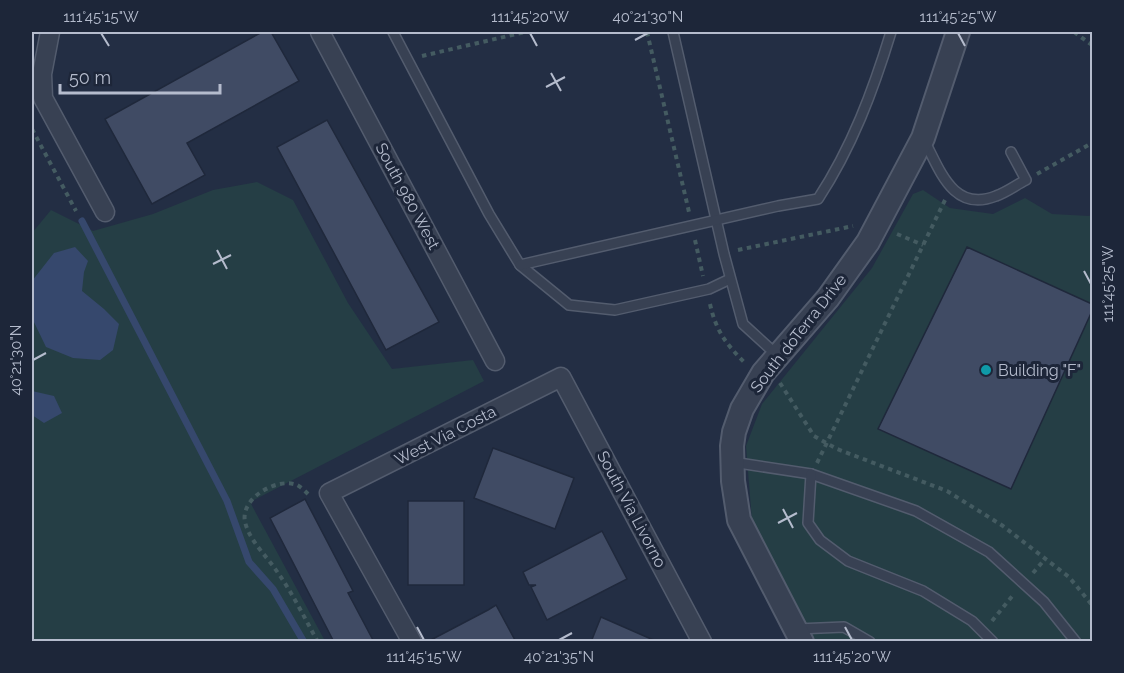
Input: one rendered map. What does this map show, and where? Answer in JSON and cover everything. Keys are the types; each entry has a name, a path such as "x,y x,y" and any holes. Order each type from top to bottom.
{"street":[{"path":"50,32 42,74 43,98 105,212"},
{"name":"South 980 West","path":"320,32 495,361"},
{"name":"South doTerra Drive","path":"798,635 739,520 732,462 732,446 737,422 751,390 828,298 868,242 923,138 958,32"},
{"name":"West Via Costa","path":"412,642 329,493 561,377"},
{"name":"South Via Livorno","path":"561,377 702,642"}],"lane":[{"path":"393,32 489,213 520,265 569,305 615,310 706,289 730,279"},
{"path":"673,32 724,254 743,324 771,365"},
{"path":"520,265 778,206 818,199 838,169 863,115 891,32"},
{"path":"923,138 951,189 968,200 995,197 1026,180 1011,152"},
{"path":"732,462 811,474 916,512 989,552 1044,602 1076,642"},
{"path":"811,474 808,523 820,540 848,561 923,591 972,621 993,642"},
{"path":"798,635 844,627 870,642"}],"path":[{"path":"407,59 525,32"},
{"path":"647,32 714,323 731,349 747,365 771,365 814,436 826,443 947,491 1003,526 1069,577 1092,605"},
{"path":"1074,32 1092,45"},
{"path":"32,129 76,211"},
{"path":"1026,180 1092,143"},
{"path":"811,474 951,189"},
{"path":"699,259 853,226"},
{"path":"897,234 923,245"},
{"path":"308,494 297,485 280,483 254,496 245,508 245,522 255,545 278,573 318,642"},
{"path":"982,631 1045,559"}],"green space":[{"path":"257,182 293,200 348,303 392,369 473,360 484,381 250,502 325,641 32,642 32,233 51,210 93,231 153,214 213,190"},
{"path":"923,190 950,208 993,214 1025,198 1052,214 1089,216 1092,214 1092,641 814,641 752,521 746,446 762,404 872,268 913,194"}],"water":[{"path":"75,247 88,261 82,291 119,324 113,350 100,360 73,358 46,347 32,318 32,281 54,253"},
{"path":"32,391 54,396 62,413 44,423 32,415"}],"building":[{"path":"262,32 271,32 299,81 187,143 205,175 152,204 105,119"},
{"path":"327,120 439,322 386,350 277,147"},
{"name":"Building \"F\"","path":"967,247 1092,304 1092,311 1011,489 878,429"},
{"path":"493,448 574,478 555,529 474,498"},
{"path":"305,499 353,591 348,593 374,642 334,642 270,518"},
{"path":"408,501 464,501 464,585 408,585"},
{"path":"602,531 627,579 547,620 531,587 536,585 529,585 523,572"},
{"path":"496,605 516,642 427,642 488,610"},
{"path":"601,617 658,642 591,642"}],"waterway":[{"path":"82,221 227,501 249,562 273,589 304,642"}],"place":[{"name":"Building \"F\"","path":"986,370"}]}
